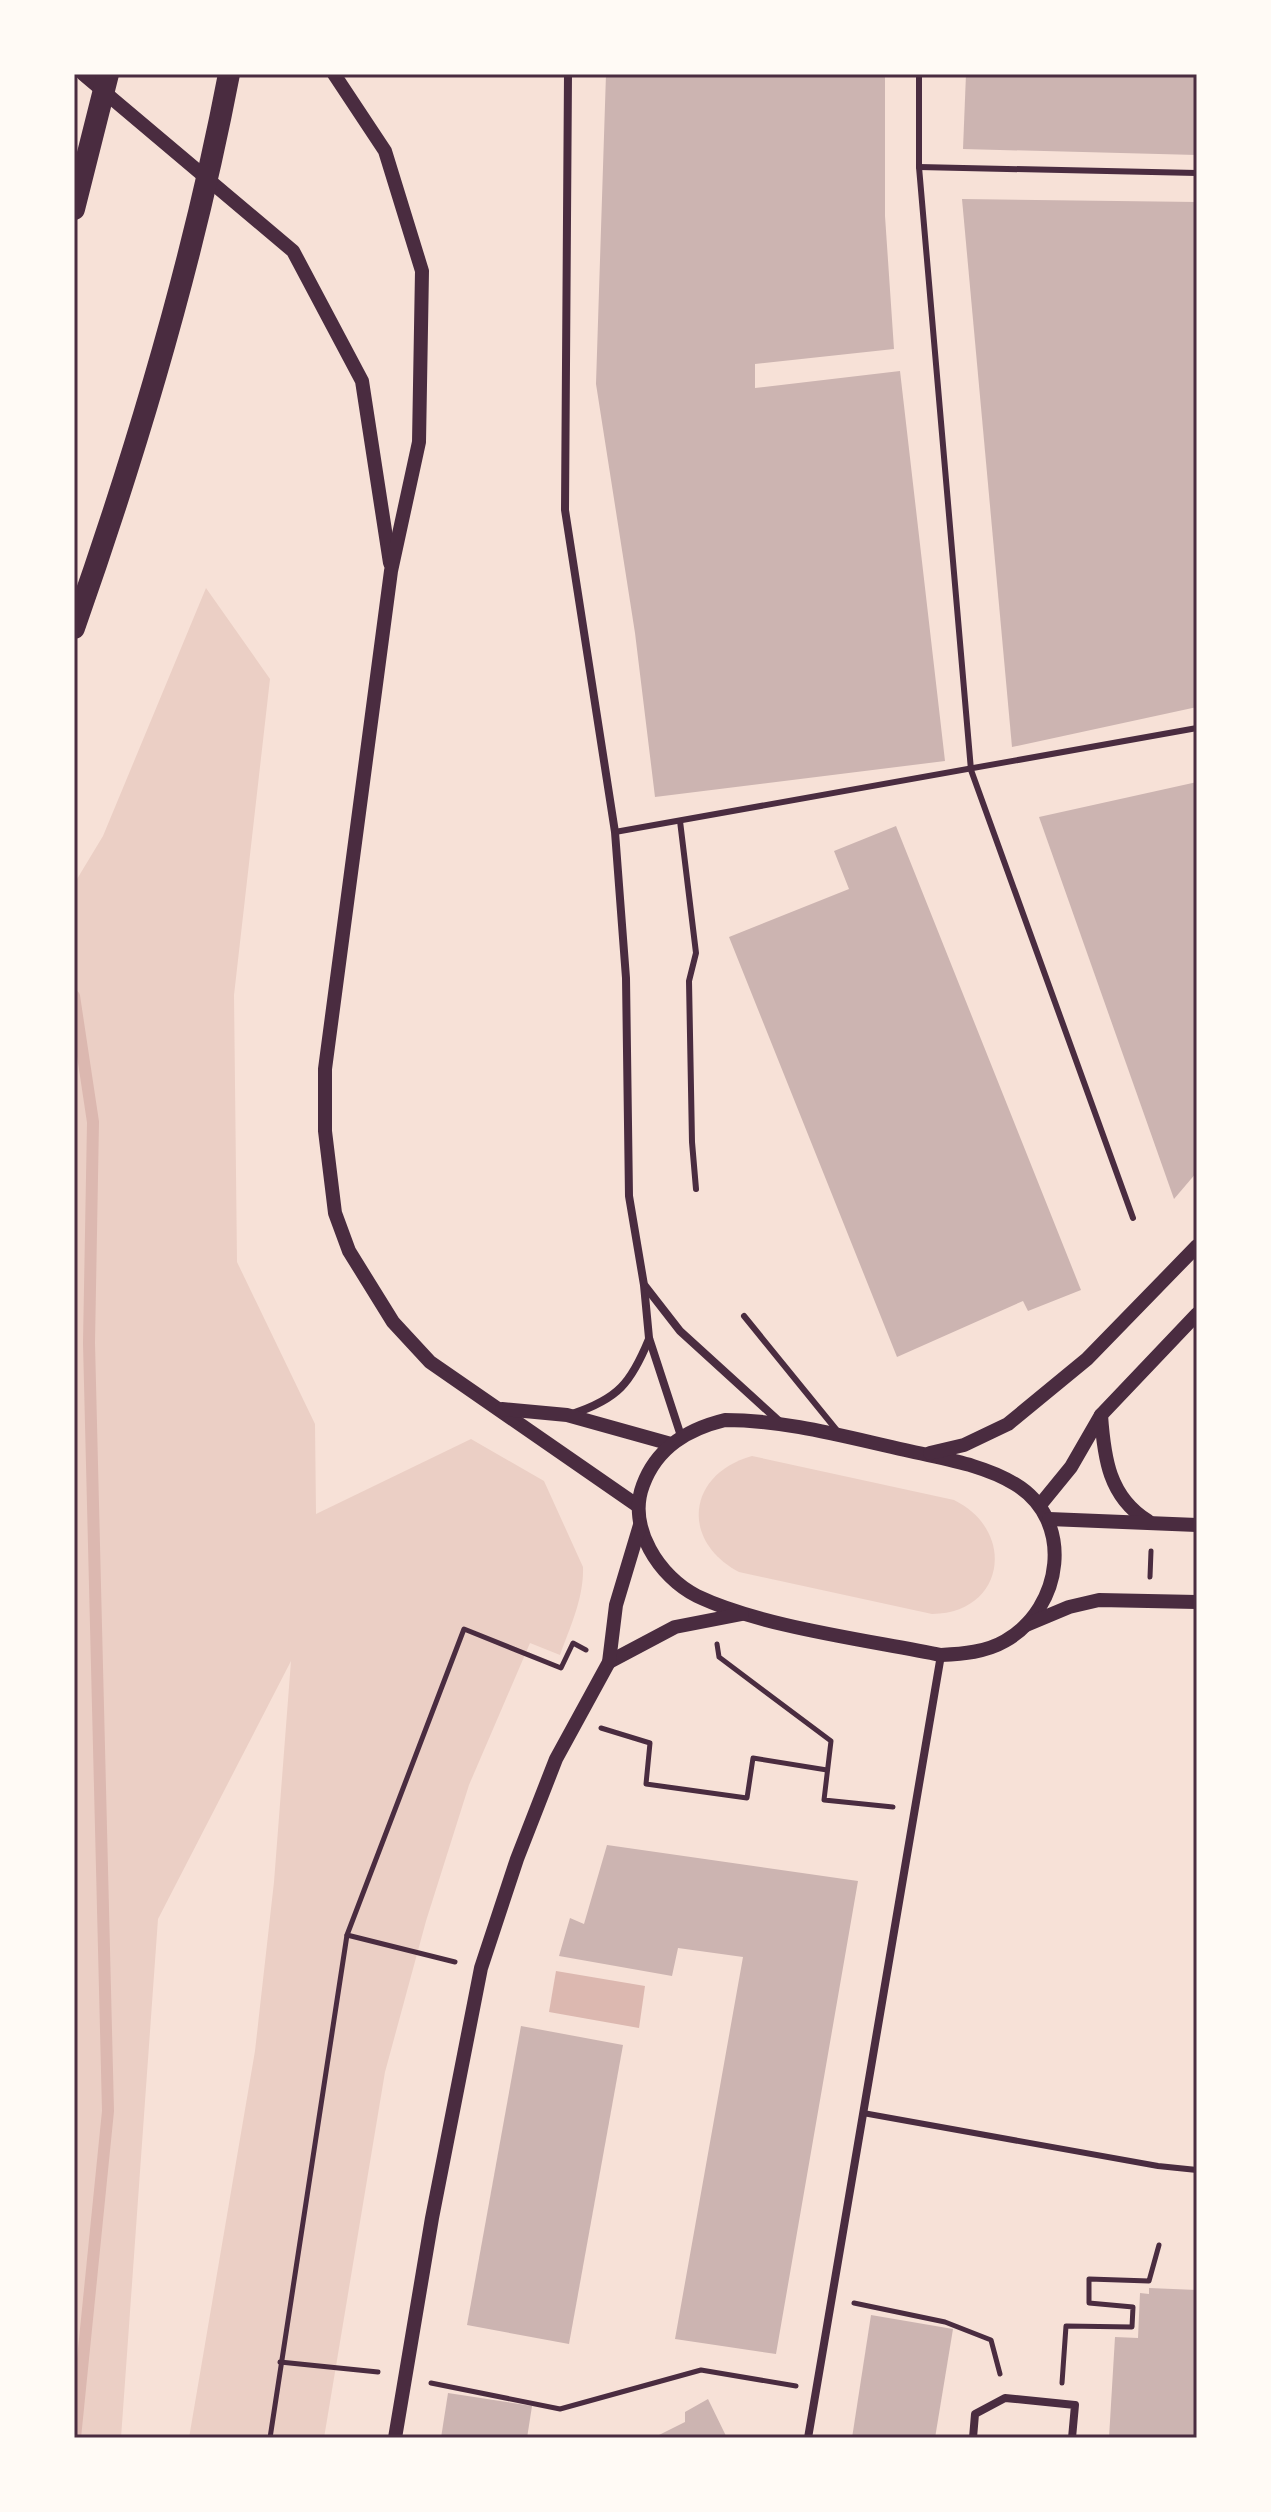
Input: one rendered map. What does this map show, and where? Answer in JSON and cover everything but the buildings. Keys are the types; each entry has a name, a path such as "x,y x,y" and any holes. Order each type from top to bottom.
{"highway":[{"path":"74,209 108,74"},
{"path":"74,628 155,377 181,283 229,74"}],"street":[{"path":"83,74 293,251 362,381 391,571"},
{"path":"334,74 385,151 422,271 419,442 391,571 325,1069 329,1179 335,1213 349,1251 393,1322 430,1362 638,1506"},
{"path":"568,74 565,510 615,832 626,978 629,1196 644,1285 649,1338 676,1440"},
{"path":"924,1454 964,1445 1008,1424 1087,1359 1197,1246"},
{"path":"644,1285 700,1351 783,1425"},
{"path":"1040,1505 1071,1467 1101,1415 1197,1314"},
{"path":"567,1415 596,1406 620,1392 637,1369 649,1338"},
{"path":"502,1409 567,1415 676,1440"},
{"path":"1101,1415 1108,1473 1135,1513 1152,1524"},
{"path":"725,1420 783,1425 924,1454 984,1468 1018,1485 1040,1505 1049,1519 1056,1556 1043,1601 1025,1625 1006,1640 985,1649 941,1655 748,1614 683,1587 667,1573 650,1550 640,1525 638,1506 646,1477 657,1458 676,1440 725,1420"},
{"path":"1049,1519 1197,1525"},
{"path":"395,2438 432,2218 481,1968 517,1859 556,1759 609,1662 616,1605 640,1525"},
{"path":"1025,1625 1069,1607 1099,1600 1197,1602"},
{"path":"609,1662 675,1627 712,1617 748,1614"},
{"path":"808,2438 941,1655"},
{"path":"973,2438 975,2414 1005,2398 1075,2405 1072,2438"}],"lane":[{"path":"919,74 919,167 971,770 1133,1218"},
{"path":"919,167 1197,173"},
{"path":"615,832 1197,728"},
{"path":"680,821 696,953 689,981 692,1142 696,1189"},
{"path":"744,1316 841,1435"},
{"path":"863,2113 1158,2166 1197,2170"}],"path":[{"path":"1148,1602 1152,1524"},
{"path":"712,1617 719,1657 831,1741 824,1800 914,1809"},
{"path":"270,2438 347,1935 464,1629 561,1668 573,1643 609,1662"},
{"path":"577,1721 650,1743 646,1784 747,1798 753,1758 827,1770"},
{"path":"347,1935 481,1968"},
{"path":"1060,2404 1066,2326 1132,2327 1133,2307 1089,2303 1089,2279 1149,2281 1159,2245"},
{"path":"833,2295 867,2309 945,2322 991,2340 1005,2398"},
{"path":"280,2362 407,2376 560,2409 701,2370 817,2390"}],"shaded area":[{"path":"206,588 270,679 234,995 237,1262 315,1424 316,1514 471,1439 544,1481 583,1567 583,1579 576,1612 560,1655 530,1643 469,1785 426,1921 385,2072 324,2438 189,2438 255,2051 274,1882 291,1661 158,1919 121,2438 74,2438 74,884 103,836"},
{"path":"752,1456 954,1500 974,1514 987,1531 994,1549 994,1568 988,1586 975,1600 956,1610 932,1614 739,1572 720,1559 707,1543 700,1526 699,1509 704,1492 714,1477 730,1465"},
{"path":"556,1971 645,1986 639,2028 549,2012"}],"waterway":[{"path":"74,996 93,1122 89,1343 108,2111 75,2438"}]}
